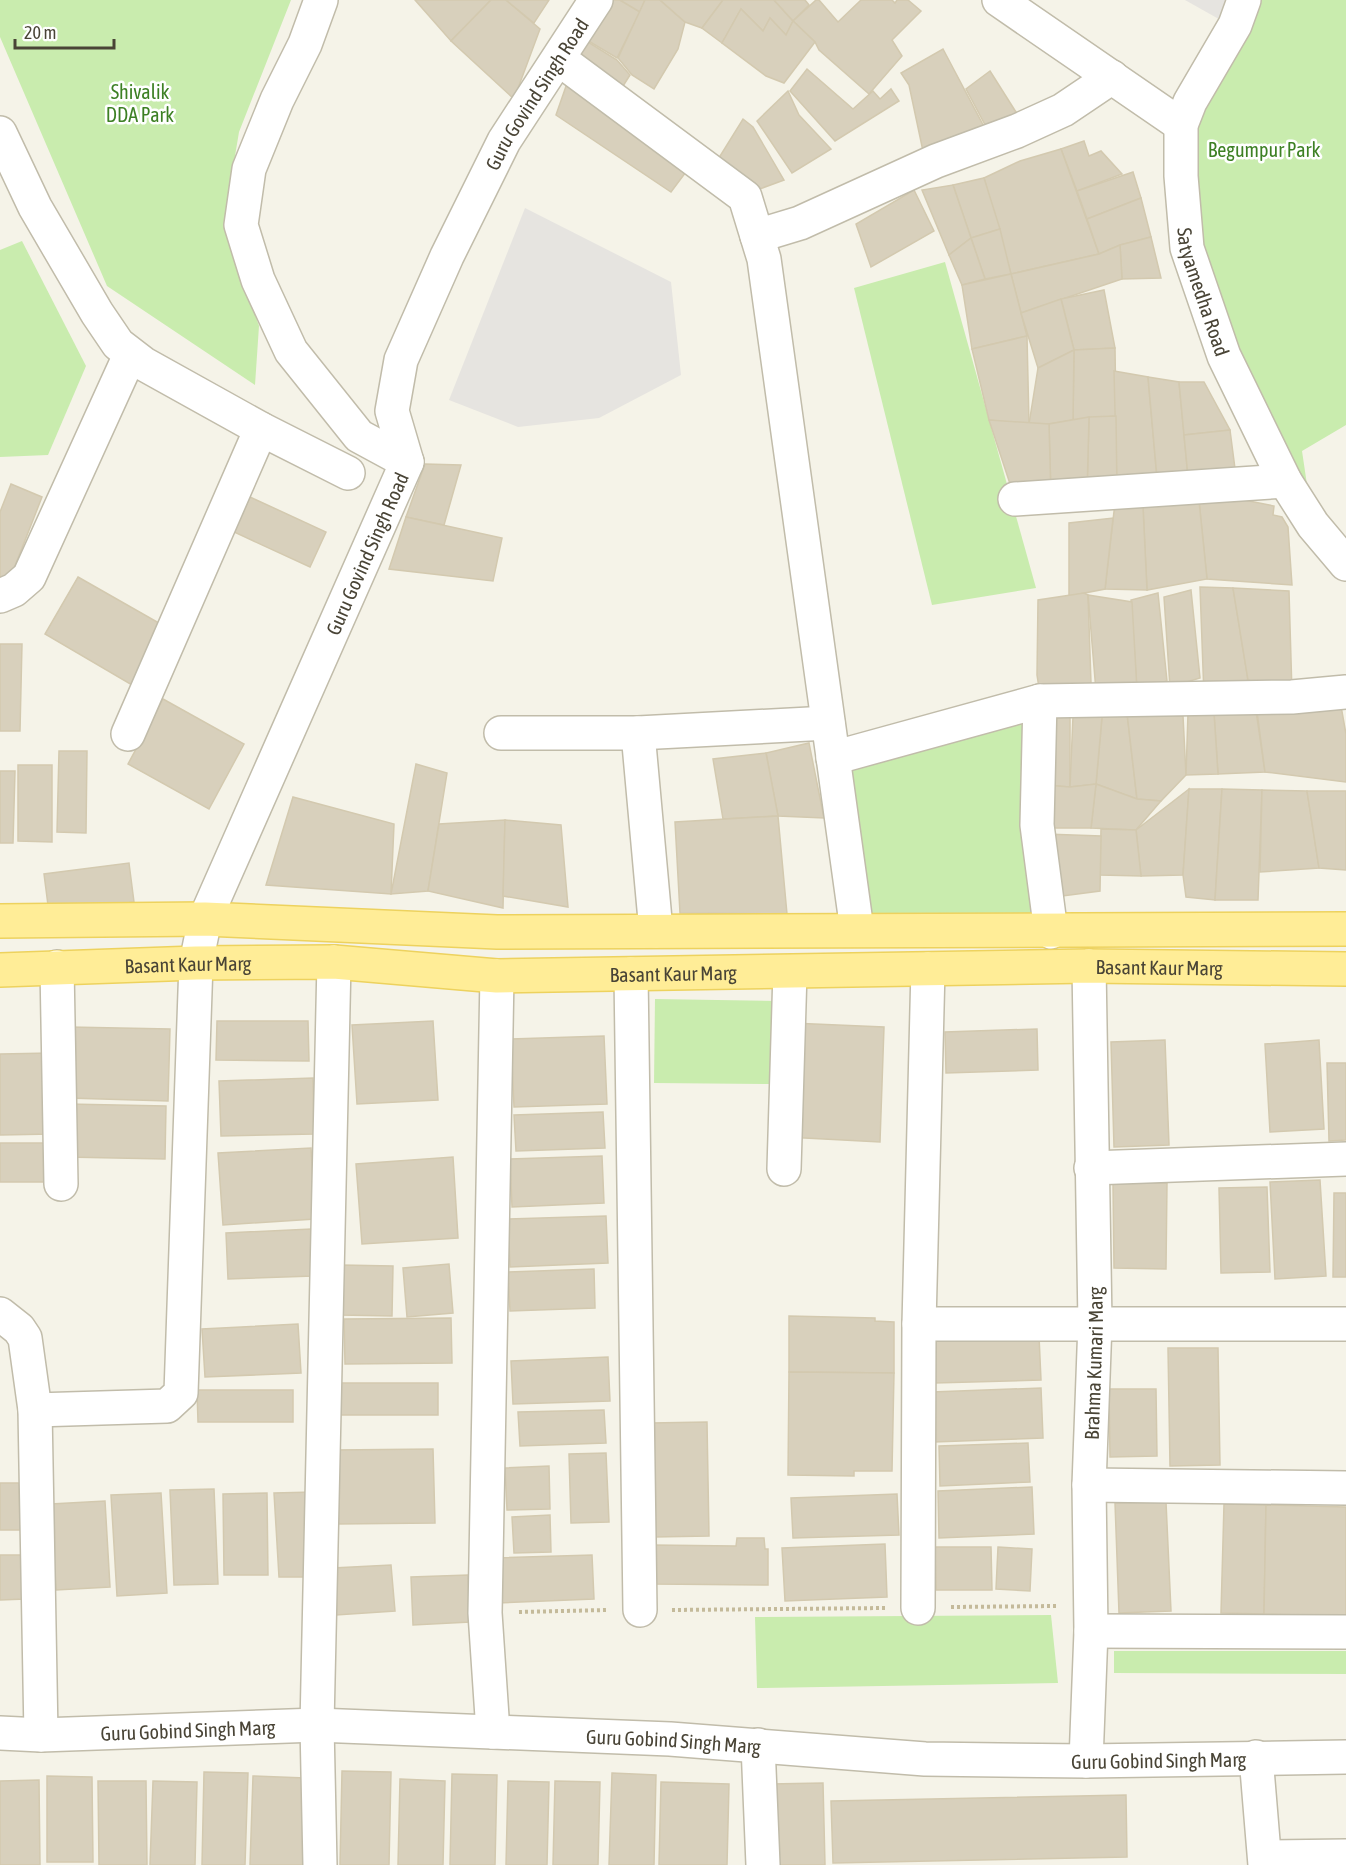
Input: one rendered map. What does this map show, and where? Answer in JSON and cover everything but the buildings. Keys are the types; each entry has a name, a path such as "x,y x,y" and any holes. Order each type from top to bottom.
{"main road":[{"name":"Basant Kaur Marg","path":"0,921 205,919 497,932 857,930 1051,932 1346,929"},
{"name":"Basant Kaur Marg","path":"0,970 196,963 334,963 497,976 1089,966 1346,969"}],"street":[{"path":"321,0 305,44 278,100 249,170 241,225 258,280 291,351 359,436 407,462"},
{"name":"Guru Govind Singh Road","path":"36,1410 167,1406 181,1393 196,963 205,919 407,462 392,411 401,360 488,172 522,110 559,59 596,0"},
{"path":"999,0 1181,125"},
{"name":"Satyamedha Road","path":"1244,0 1235,25 1190,102 1181,125 1181,176 1187,249 1224,356 1285,481 1313,525 1346,564"},
{"path":"559,59 745,197 764,260 857,930"},
{"path":"757,236 800,223 936,161 1017,131 1063,110 1112,78"},
{"path":"0,134 36,207 97,313 118,344 130,355 261,429 348,472"},
{"path":"0,596 14,590 29,577 130,355"},
{"path":"128,734 261,429"},
{"path":"1015,499 1285,481"},
{"path":"833,758 1040,701 1292,697 1346,692"},
{"path":"1040,701 1037,825 1051,932"},
{"path":"501,733 638,733 828,723"},
{"path":"638,733 656,931"},
{"path":"320,1865 317,1725 334,963"},
{"name":"Brahma Kumari Marg","path":"1086,1761 1091,1618 1089,1485 1095,1323 1089,966"},
{"path":"57,967 61,1184"},
{"path":"918,1608 919,1324 928,969"},
{"path":"784,1169 790,972"},
{"path":"632,974 640,1610"},
{"path":"493,1732 485,1613 497,976"},
{"path":"1091,1168 1346,1159"},
{"path":"0,1314 19,1329 25,1338 36,1410 41,1735"},
{"path":"919,1324 1346,1324"},
{"path":"1089,1485 1346,1488"},
{"path":"1091,1618 1346,1632"},
{"name":"Guru Gobind Singh Marg","path":"0,1733 41,1735 317,1725 758,1745 925,1759 1086,1761 1346,1757"},
{"path":"758,1745 763,1865"},
{"path":"1256,1757 1265,1861 1346,1856"}],"path":[{"path":"485,1613 918,1608 1091,1618"}],"green space":[{"name":"Shivalik DDA Park","path":"0,0 291,0 239,132 224,222 259,326 255,385 107,286 0,37"},
{"name":"Begumpur Park","path":"1245,0 1346,0 1346,425 1302,451 1313,525 1259,426 1181,176 1180,147"},
{"path":"22,241 86,366 48,455 0,457 0,250"},
{"path":"945,262 1036,588 932,605 854,288"},
{"path":"1040,701 1035,930 857,930 833,758"},
{"path":"655,999 777,1001 776,1084 654,1083"},
{"path":"1051,1615 1058,1683 757,1688 755,1617"},
{"path":"1114,1651 1346,1651 1346,1674 1114,1673"}],"shaded area":[{"path":"1185,0 1242,0 1233,27"},
{"path":"525,208 671,282 681,375 599,418 518,427 449,400"}]}
